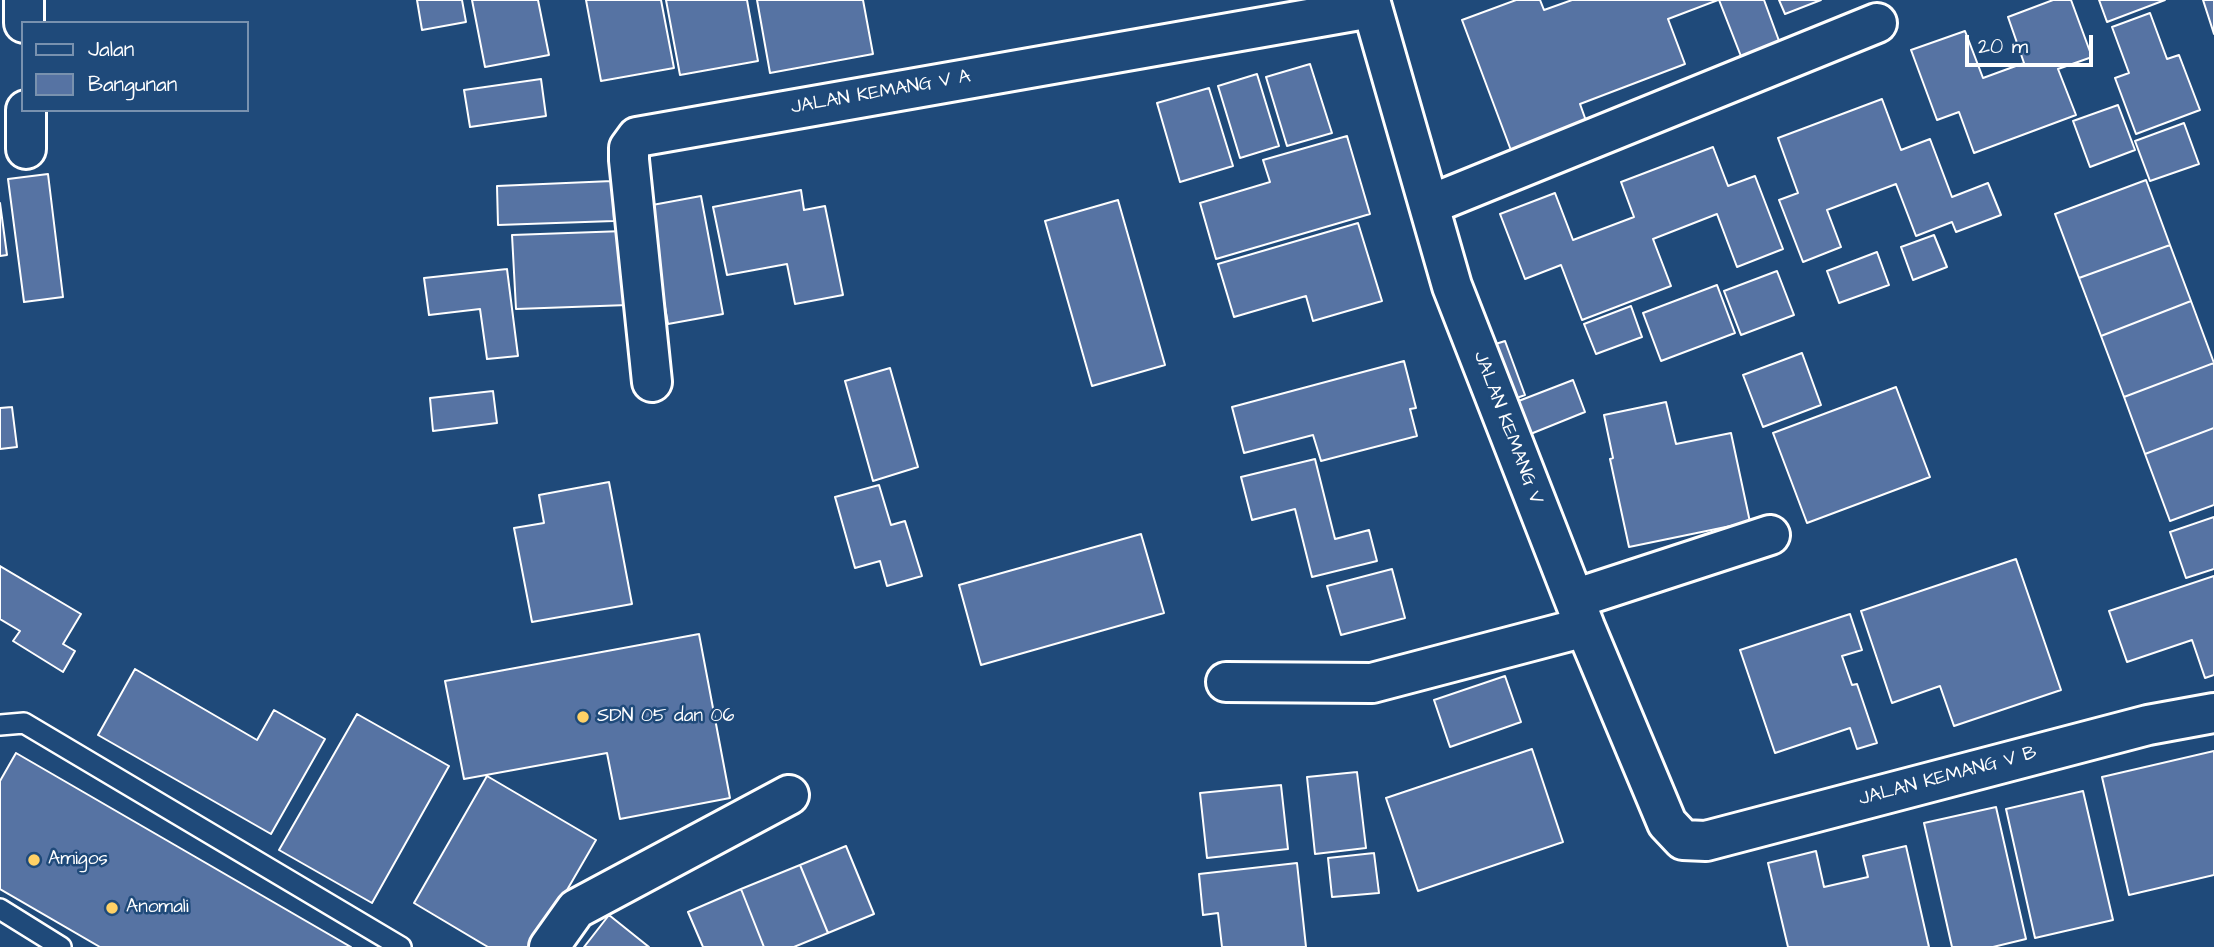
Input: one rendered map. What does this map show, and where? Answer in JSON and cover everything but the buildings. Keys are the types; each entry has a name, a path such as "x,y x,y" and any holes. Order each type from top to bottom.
{"street":[{"path":"24,0 24,21"},
{"name":"JALAN KEMANG V","path":"1371,4 1452,286 1579,613 1667,823 1683,840"},
{"name":"JALAN KEMANG V A","path":"652,382 629,160 629,148 637,136 1371,4"},
{"path":"1429,205 1877,23"},
{"path":"26,112 26,149"},
{"path":"1226,682 1372,683 1579,613 1770,535"},
{"name":"JALAN KEMANG V B","path":"1683,840 1706,841 2148,726 2214,713"},
{"path":"549,947 576,909 789,794"}],"lane":[{"path":"0,725 23,723 401,947"},
{"path":"0,909 61,947"}],"place":[{"name":"SDN 05 dan 06","path":"583,717"},
{"name":"Amigos","path":"34,860"},
{"name":"Anomali","path":"112,908"}]}
